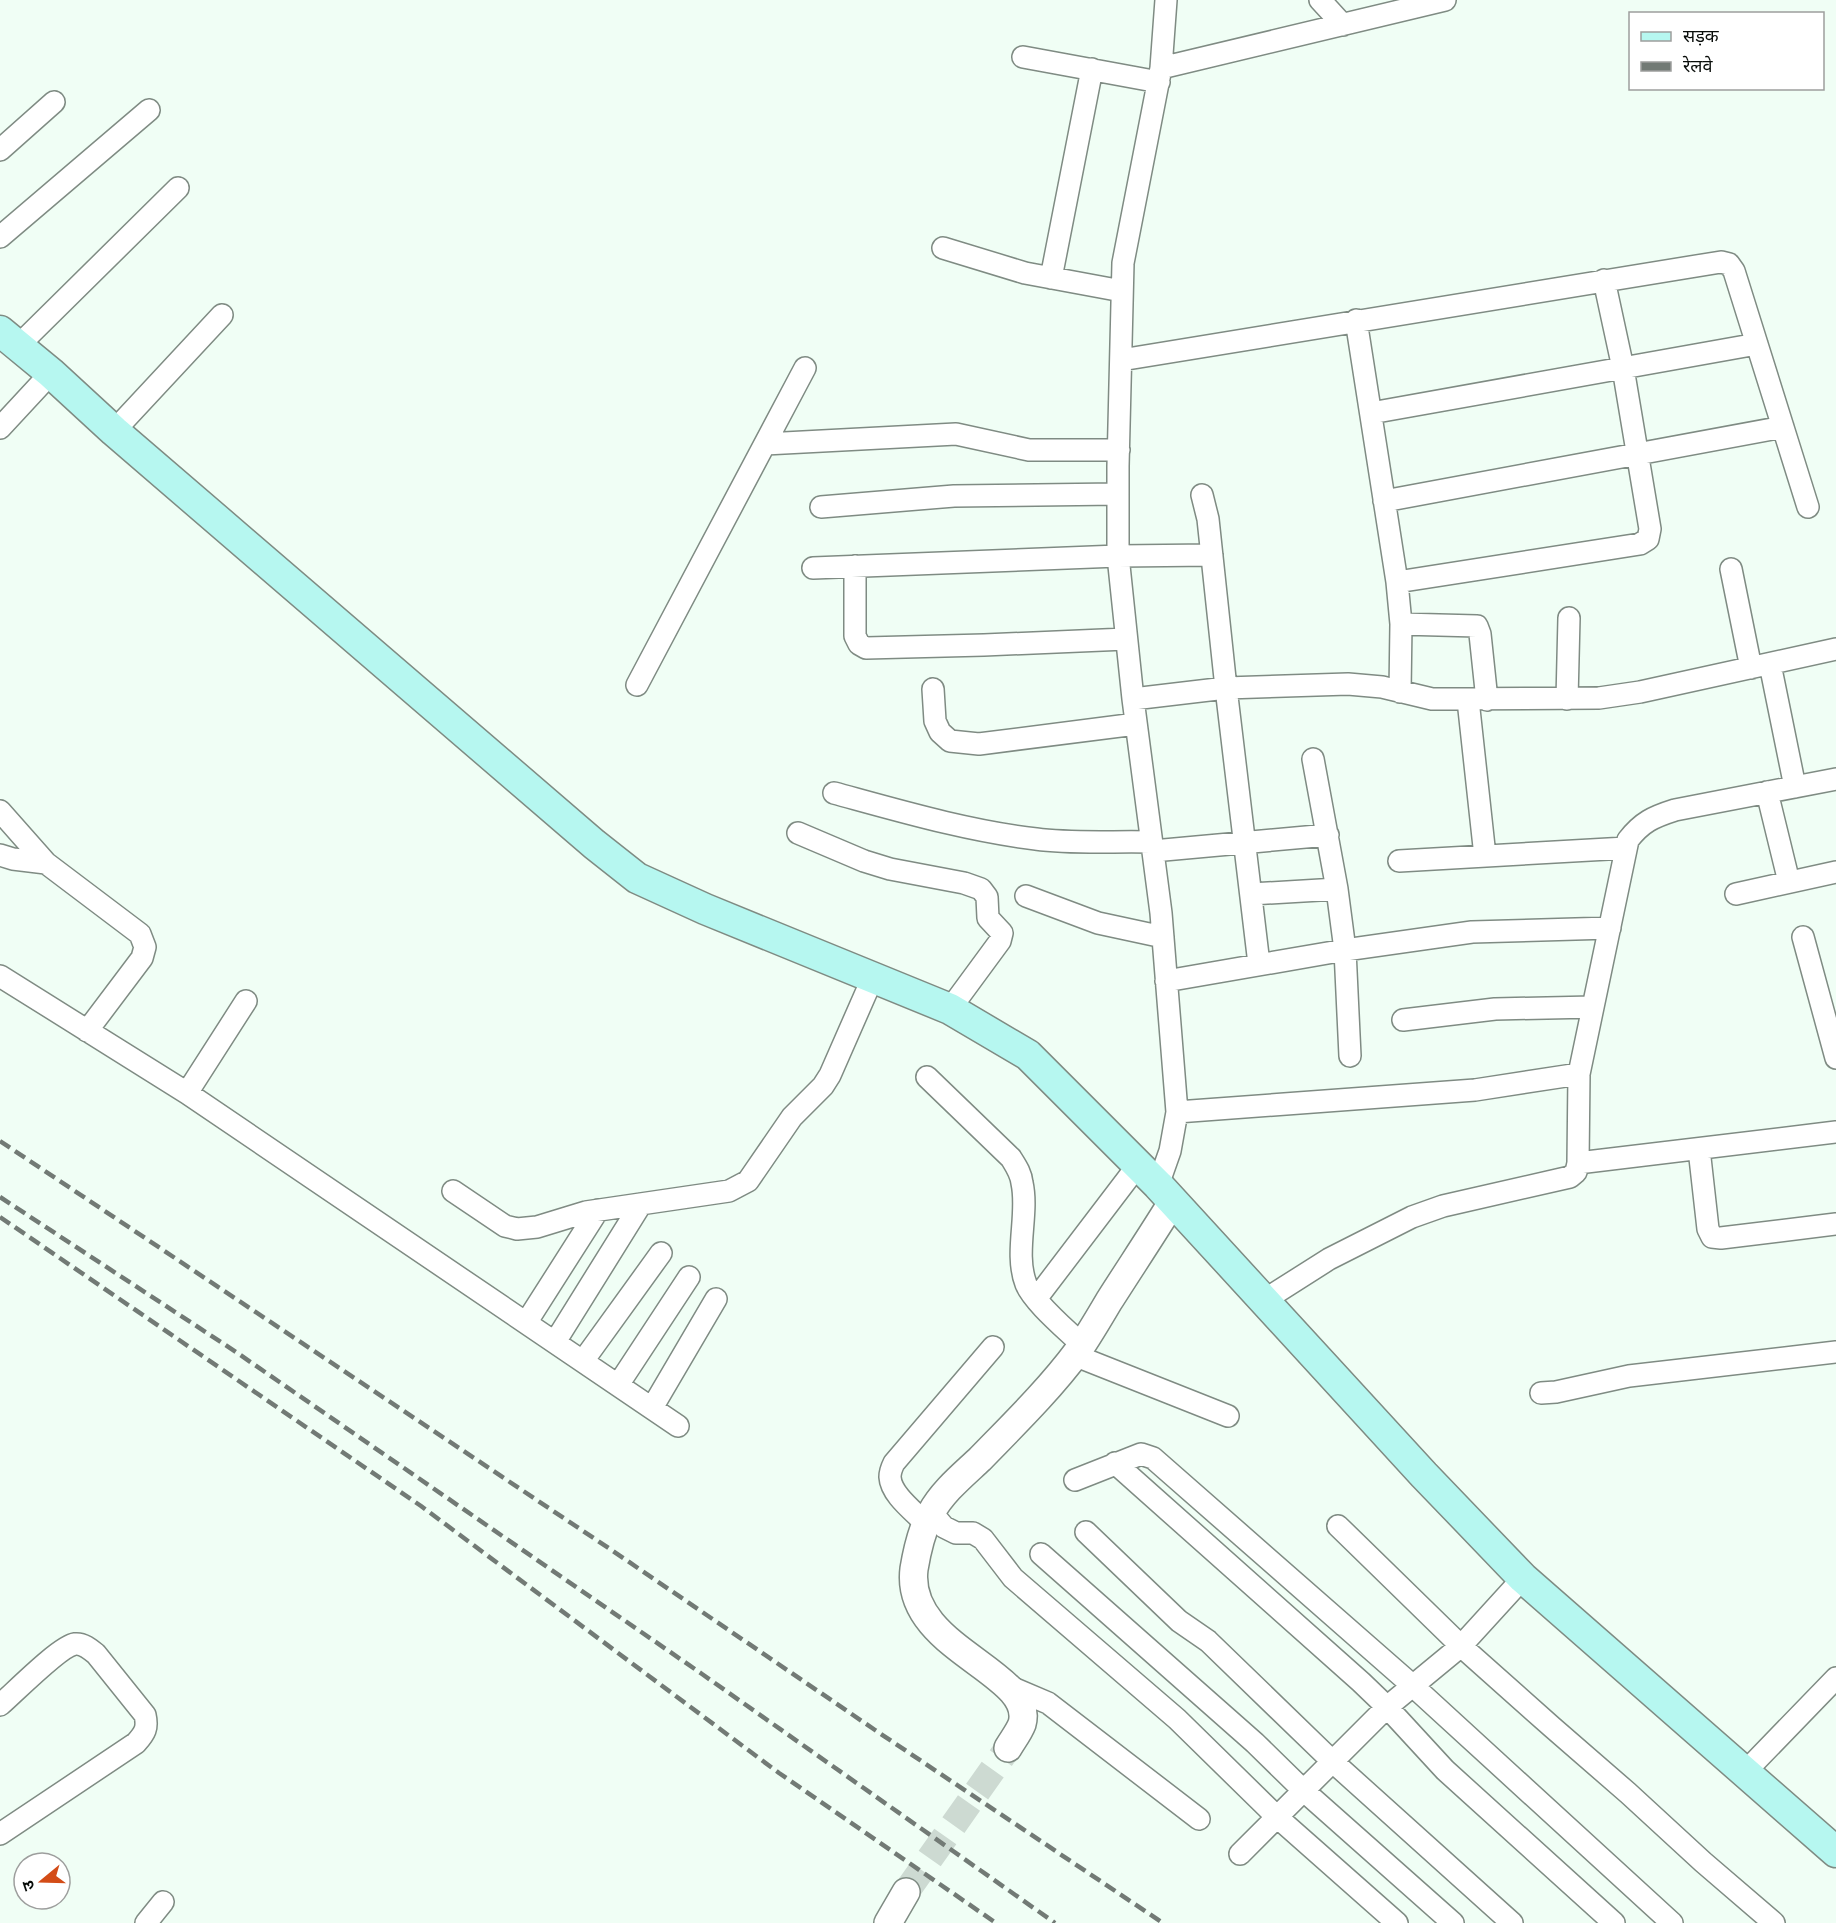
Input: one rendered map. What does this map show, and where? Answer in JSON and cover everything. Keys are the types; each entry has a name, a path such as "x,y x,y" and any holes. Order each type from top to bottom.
{"main road":[{"path":"9,339 615,862 637,878 705,909 950,1009 1028,1055 1156,1184 1424,1475 1523,1578 1745,1772 1834,1846"}],"street":[{"path":"1166,0 1160,75 1123,263 1118,556 1133,699 1163,937 1177,1112 1170,1151 1078,1350 1024,1414 943,1496 927,1523 914,1570 919,1602 927,1618 940,1634 1008,1686 1048,1703 1199,1819"},
{"path":"1320,0 1343,25"},
{"path":"1023,57 1092,69 1160,75 1445,0"},
{"path":"1051,278 1092,69"},
{"path":"0,150 54,102"},
{"path":"0,237 149,110"},
{"path":"9,339 178,188"},
{"path":"943,248 1008,269 1122,291"},
{"path":"1121,360 1721,262 1730,264 1734,271 1808,507"},
{"path":"1397,582 1640,544 1648,539 1650,529 1623,368 1604,280"},
{"path":"114,431 222,315"},
{"path":"1356,320 1397,582 1401,624 1400,692"},
{"path":"1371,413 1757,344"},
{"path":"637,684 805,368"},
{"path":"0,428 51,373"},
{"path":"1384,501 1783,427"},
{"path":"765,444 956,434 1029,450 1119,450"},
{"path":"821,507 954,496 1118,494"},
{"path":"1202,495 1208,519 1259,964"},
{"path":"813,568 1118,556 1212,555"},
{"path":"855,566 855,636 859,644 866,648 1126,639"},
{"path":"1731,569 1795,787"},
{"path":"1567,699 1569,618"},
{"path":"1401,624 1477,626 1480,634 1477,700 1485,856"},
{"path":"1133,699 1226,688 1348,684 1382,687 1432,699 1599,698 1640,692 1836,649"},
{"path":"933,689 935,721 940,732 950,741 980,744 1136,724"},
{"path":"1312,759 1328,835 1345,950 1350,1056"},
{"path":"1263,1301 1329,1259 1412,1217 1443,1206 1569,1177 1576,1172 1580,1074 1628,840 1638,828 1653,818 1675,810 1836,779"},
{"path":"1767,792 1789,882"},
{"path":"834,793 899,810 1038,840 1152,846 1245,842 1328,835"},
{"path":"0,811 46,863 140,934 145,947 142,958 87,1031"},
{"path":"798,833 864,861 964,883 981,889 987,897 988,918 1002,933 1000,941 950,1009"},
{"path":"1398,861 1626,848"},
{"path":"0,855 13,860 46,863"},
{"path":"1736,894 1836,872"},
{"path":"1251,894 1337,889"},
{"path":"1026,896 1098,923 1163,937"},
{"path":"1166,981 1345,950 1472,932 1610,928"},
{"path":"1803,937 1836,1058"},
{"path":"0,976 186,1093 678,1426"},
{"path":"453,1191 505,1226 517,1229 537,1227 586,1212 715,1194 740,1187 756,1172 799,1108 823,1086 837,1062 873,977"},
{"path":"186,1093 246,1001"},
{"path":"1402,1020 1495,1009 1593,1007"},
{"path":"1177,1112 1475,1090 1580,1074"},
{"path":"927,1077 1011,1158 1018,1170 1023,1184 1022,1270 1027,1286 1078,1350 1228,1416"},
{"path":"1578,1163 1836,1132"},
{"path":"1699,1149 1708,1229 1712,1237 1721,1238 1836,1224"},
{"path":"1036,1299 1156,1184"},
{"path":"555,1342 641,1204"},
{"path":"526,1323 598,1210"},
{"path":"583,1361 661,1253"},
{"path":"618,1385 689,1277"},
{"path":"652,1408 716,1299"},
{"path":"993,1347 894,1463 889,1474 897,1493 927,1523 956,1533 973,1533 983,1539 1013,1578 1177,1719 1277,1817 1397,1923"},
{"path":"1541,1393 1556,1392 1629,1376 1836,1352"},
{"path":"1075,1480 1141,1454 1153,1458 1413,1686 1672,1923"},
{"path":"1115,1463 1387,1707 1445,1770 1614,1923"},
{"path":"1338,1526 1461,1646 1628,1793 1702,1862 1774,1923"},
{"path":"1086,1532 1179,1621 1208,1641 1332,1761 1512,1923"},
{"path":"1041,1554 1256,1743 1304,1790 1453,1923"},
{"path":"1240,1854 1387,1707 1461,1646 1523,1578"},
{"path":"0,1705 53,1658 76,1644 96,1654 145,1715 147,1724 145,1734 136,1743 0,1834"},
{"path":"1745,1772 1836,1678"},
{"path":"1008,1686 1017,1698 1022,1712 1022,1724 1008,1748"},
{"path":"888,1923 906,1892"},
{"path":"146,1923 163,1902"}],"tunnel":[{"path":"906,1892 1008,1748"}],"railway":[{"path":"0,1141 1163,1923"},
{"path":"0,1197 236,1352 702,1674 1055,1923"},
{"path":"0,1217 421,1506 779,1773 996,1923"}]}
